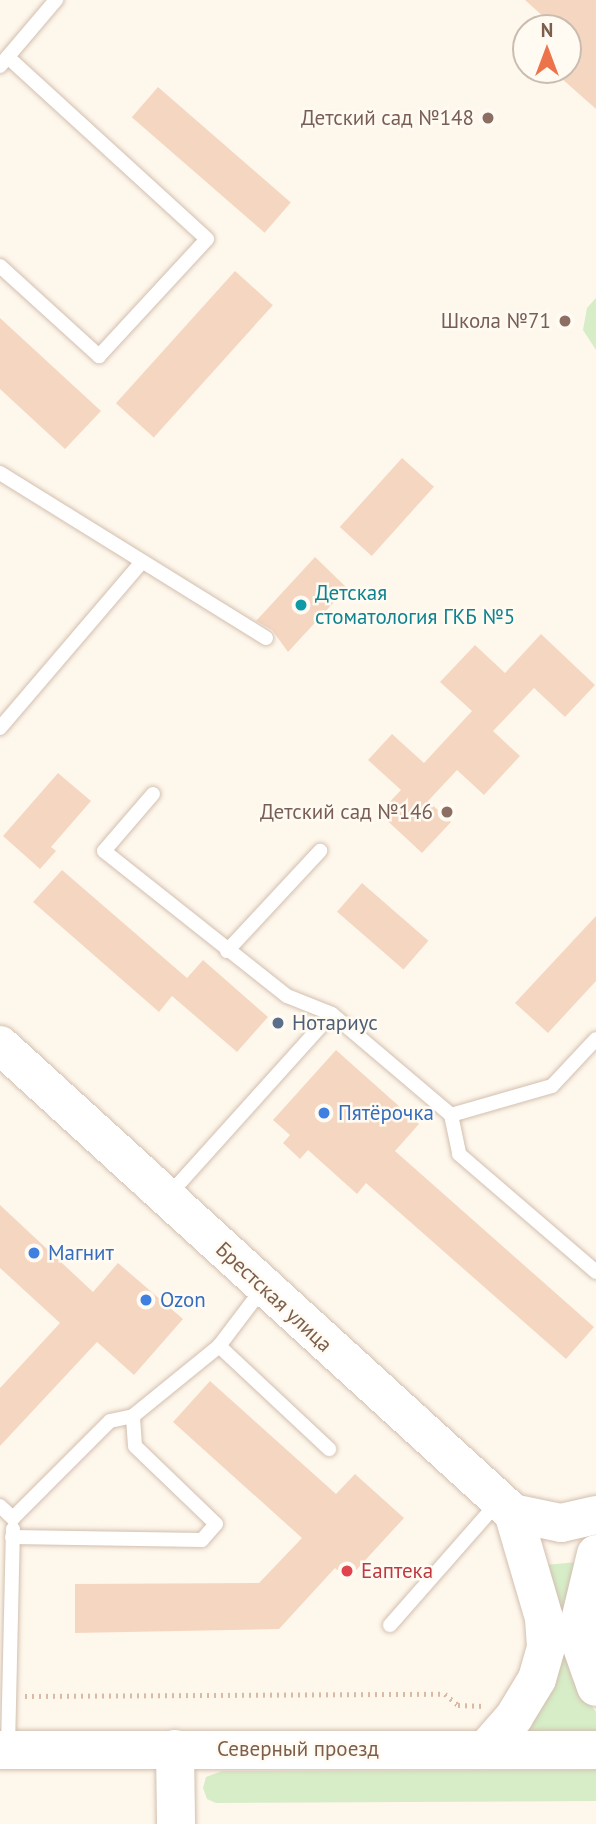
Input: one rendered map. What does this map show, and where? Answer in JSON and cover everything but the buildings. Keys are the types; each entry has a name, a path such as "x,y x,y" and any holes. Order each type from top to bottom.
{"main road":[{"name":"Брестская улица","path":"0,1045 505,1507"},
{"path":"486,1749 521,1706 537,1679 546,1647 544,1618 505,1507 578,1519"},
{"path":"596,1554 577,1633 596,1687"},
{"path":"175,1749 176,1824"},
{"name":"Северный проезд","path":"4,1750 596,1750"}],"lane":[{"path":"1,267 99,356 207,239 4,62 56,0"},
{"path":"1,475 266,638"},
{"path":"0,728 142,562"},
{"path":"153,794 104,851 287,996 331,1014 451,1115 458,1154 596,1272"},
{"path":"227,951 320,850"},
{"path":"166,1198 331,1014"},
{"path":"451,1115 552,1086 596,1038"},
{"path":"4,1750 9,1696 13,1518 110,1421 133,1416 219,1346 263,1288"},
{"path":"219,1346 329,1448"},
{"path":"12,1537 202,1540 216,1524 135,1446 133,1416"},
{"path":"0,1506 13,1518"},
{"path":"390,1625 505,1507"}],"path":[{"path":"9,1696 445,1694 458,1706 521,1706"}],"green space":[{"path":"596,298 596,350 583,330 587,308"},
{"path":"577,1562 567,1660 572,1679 596,1712 596,1731 520,1732 549,1696 561,1660 545,1565"},
{"path":"596,1770 596,1801 216,1803 207,1799 203,1788 206,1777 222,1771"}],"place":[{"name":"Детский сад №148","path":"488,118"},
{"name":"Школа №71","path":"565,321"},
{"name":"Детская стоматология ГКБ №5","path":"301,605"},
{"name":"Детский сад №146","path":"447,812"},
{"name":"Нотариус","path":"278,1023"},
{"name":"Пятёрочка","path":"324,1113"},
{"name":"Магнит","path":"34,1253"},
{"name":"Ozon","path":"146,1300"},
{"name":"Еаптека","path":"347,1571"}]}
